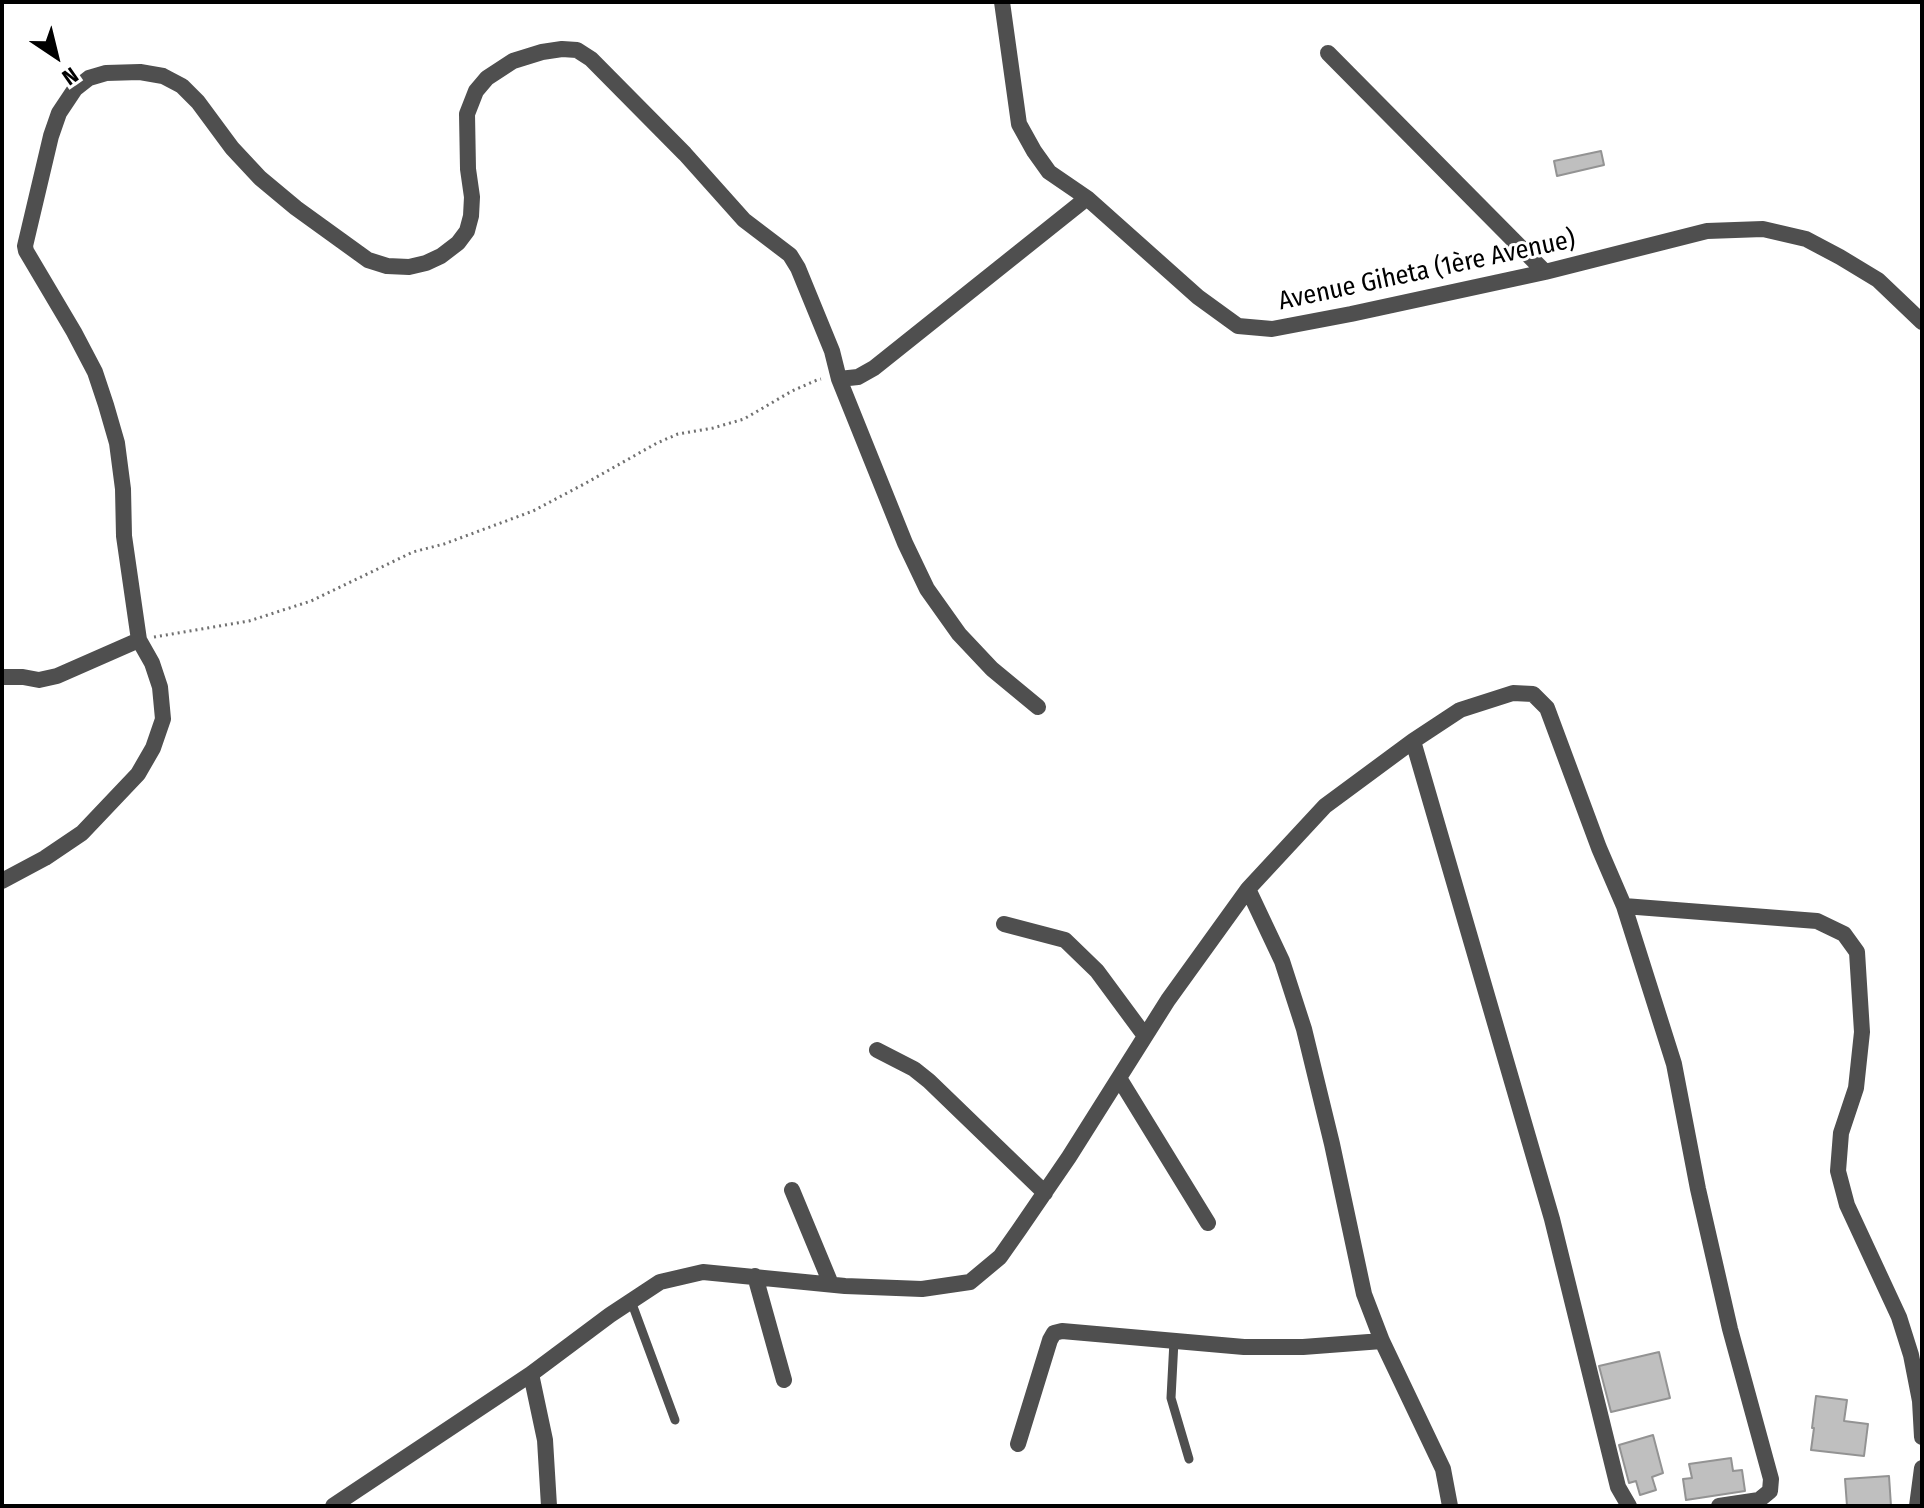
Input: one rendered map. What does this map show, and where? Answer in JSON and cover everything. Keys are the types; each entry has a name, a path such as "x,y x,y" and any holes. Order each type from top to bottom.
{"street":[{"name":"Avenue Giheta (1ère Avenue)","path":"1002,2 1019,124 1049,172 1087,198 1198,297 1238,326 1272,329 1545,272 1707,231 1763,229 1806,239 1840,257 1878,280 1922,322"},
{"path":"2,881 45,858 82,833 138,774 153,748 163,719 160,687 152,663 139,640 124,536 123,489 117,443 106,405 95,372 25,246 59,113 75,89 89,78 106,73 140,72 163,76 182,86 260,178 296,208 368,260 387,266 409,267 441,256 458,243 467,231 472,197 467,114 476,91 487,78 513,61 542,52 577,50 591,59 685,154 744,220 790,255 832,351 839,379 905,543 927,589 959,634 992,669 1038,707"},
{"path":"1328,53 1545,272"},
{"path":"839,379 858,377 874,368 1087,198"},
{"path":"2,677 39,680 57,676 139,640"},
{"path":"333,1506 531,1374 660,1282 703,1272 922,1289 970,1282 1000,1257 1045,1193 1168,1000 1248,889 1325,806 1460,710 1513,693 1533,694 1547,708 1624,906 1674,1064 1730,1329 1771,1479 1770,1491 1759,1500 1719,1506"},
{"path":"1413,741 1552,1219 1618,1487 1629,1506"},
{"path":"1248,889 1282,961 1304,1029 1364,1294 1382,1341 1443,1469 1450,1506"},
{"path":"1624,906 1817,921 1844,934 1857,952 1862,1032 1856,1088 1841,1133 1838,1171 1847,1205 1899,1317 1911,1355 1920,1401 1922,1437"},
{"path":"1004,924 1065,940 1097,971 1145,1036"},
{"path":"877,1050 914,1069 929,1081 1045,1193"},
{"path":"1119,1078 1208,1223"},
{"path":"792,1190 831,1284"},
{"path":"755,1276 784,1380"},
{"path":"1018,1444 1054,1333 1062,1331 1244,1347 1303,1347 1382,1341"},
{"path":"531,1374 545,1440 549,1506"},
{"path":"1917,1506 1922,1468"}],"lane":[{"path":"631,1301 675,1420"},
{"path":"1174,1341 1171,1398 1189,1459"}],"path":[{"path":"139,640 249,621 311,601 413,552 444,544 533,511 678,434 744,419 817,380 839,379"}],"building":[{"path":"1601,151 1604,165 1557,176 1554,161"},
{"path":"1659,1352 1670,1398 1611,1412 1599,1366"},
{"path":"1816,1396 1847,1400 1844,1421 1868,1424 1864,1456 1811,1450"},
{"path":"1653,1435 1663,1473 1652,1477 1656,1490 1640,1495 1636,1481 1629,1483 1619,1445"},
{"path":"1731,1458 1733,1471 1742,1470 1745,1491 1686,1500 1683,1479 1692,1478 1689,1464"},
{"path":"1889,1476 1891,1506 1847,1506 1845,1479"}]}
